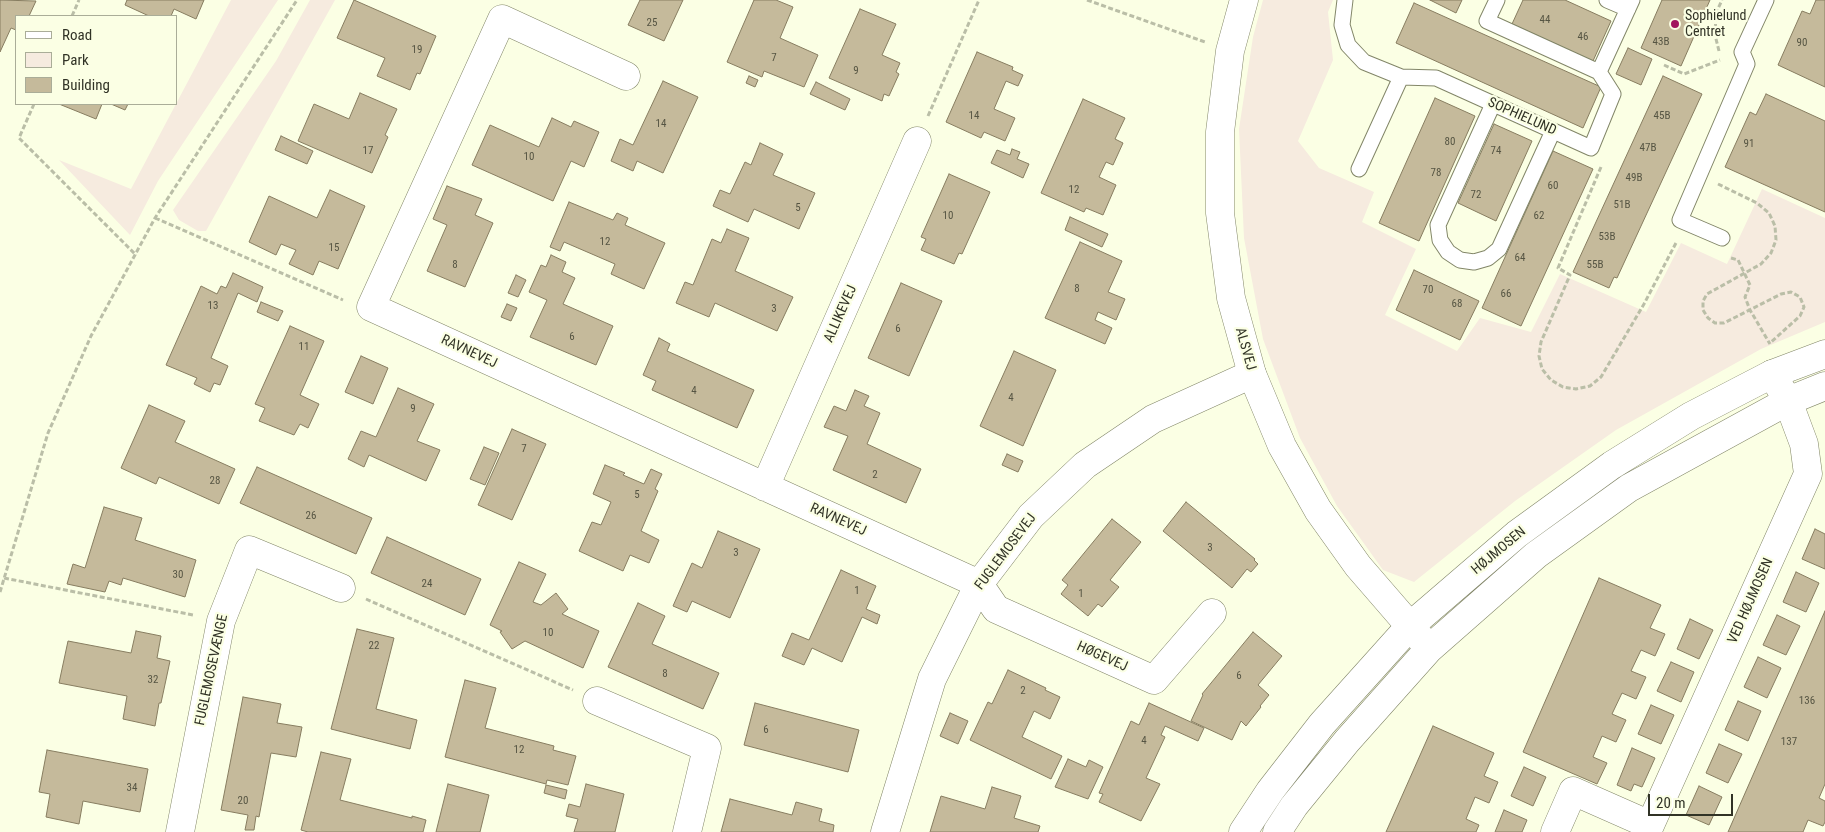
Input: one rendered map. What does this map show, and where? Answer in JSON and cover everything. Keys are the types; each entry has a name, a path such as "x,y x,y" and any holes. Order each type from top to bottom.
{"street":[{"name":"ALSVEJ","path":"1244,0 1230,51 1220,132 1220,213 1231,298 1252,374 1282,446 1318,510 1358,566 1429,649"},
{"path":"371,307 502,19 626,76"},
{"name":"ALLIKEVEJ","path":"765,487 917,141"},
{"name":"RAVNEVEJ","path":"371,307 980,584"},
{"name":"HØJMOSEN","path":"1243,832 1270,791 1322,724 1410,626 1517,534 1612,465 1691,416 1772,374 1825,354"},
{"name":"FUGLEMOSEVEJ","path":"885,832 932,680 980,584 1031,516 1084,465 1153,419 1252,374"},
{"name":"VED HØJMOSEN","path":"1555,832 1574,791 1649,829 1808,474 1804,444 1788,401 1772,374"},
{"name":"HØJMOSEN","path":"1276,832 1294,806 1347,741 1429,649 1536,555 1629,488 1788,401 1825,386"},
{"name":"FUGLEMOSEVÆNGE","path":"180,832 221,621 249,550 341,588"},
{"name":"HØGEVEJ","path":"980,584 996,609 1154,680 1212,613"},
{"path":"597,701 707,748 687,832"}],"lane":[{"name":"SOPHIELUND","path":"1345,0 1342,25 1348,44 1364,62 1401,77 1436,78 1591,148"},
{"path":"1497,0 1487,22 1599,72 1613,94 1591,148"},
{"path":"1599,72 1630,5 1607,0"},
{"path":"1722,238 1680,220 1747,64 1742,52 1766,0"},
{"path":"1359,169 1401,77"},
{"path":"1492,104 1438,225 1440,240 1448,252 1460,260 1474,262 1488,258 1499,249 1553,131"}],"path":[{"path":"72,15 79,0"},
{"path":"0,592 48,433 91,336 155,218 297,0"},
{"path":"917,141 979,0"},
{"path":"1087,0 1230,51"},
{"path":"1664,66 1684,74 1720,60"},
{"path":"34,105 19,138 136,255"},
{"path":"1591,148 1603,162 1558,268 1570,275 1541,342 1539,356 1542,369 1550,380 1563,387 1576,389 1590,386 1600,377 1644,304 1687,223"},
{"path":"1699,175 1757,203 1768,213 1775,226 1776,240 1771,253 1761,264 1707,294 1703,301 1703,310 1708,318 1715,323 1724,323 1781,294 1791,292 1800,297 1804,307 1800,316 1770,343"},
{"path":"155,218 344,300 371,307"},
{"path":"1722,238 1724,255 1738,260 1750,285 1745,297 1750,310 1770,343 1772,374"},
{"path":"4,578 221,621"},
{"path":"341,588 597,701"}],"green space":[{"path":"231,0 278,0 158,181 130,235 59,160 131,189 175,105 178,105 178,100"},
{"path":"310,0 335,0 206,231 198,231 179,220 173,210 276,61"},
{"path":"1263,0 1333,0 1328,12 1333,60 1298,141 1319,168 1374,192 1362,222 1416,249 1385,315 1457,351 1480,318 1531,332 1560,274 1646,312 1681,243 1727,264 1762,189 1825,218 1825,322 1761,349 1616,430 1515,501 1414,582 1383,570 1337,506 1300,438 1263,339 1244,238 1239,129 1253,37"}],"building":[{"path":"0,0 36,1 29,15 15,15 15,30 11,28 0,52"},
{"path":"127,0 204,0 196,19 174,9 171,15 147,15 125,5"},
{"path":"354,0 436,36 420,74 417,73 410,90 377,76 385,58 337,38"},
{"path":"640,0 683,0 664,41 628,25"},
{"path":"754,0 776,0 793,7 780,38 818,55 804,87 764,71 762,77 727,62"},
{"path":"1430,0 1462,0 1456,13"},
{"path":"1523,0 1565,0 1611,21 1593,61 1512,24"},
{"name":"Sophielund Centret","path":"1662,0 1710,0 1681,66 1641,48"},
{"path":"1816,0 1825,0 1825,87 1778,65 1802,11 1810,14"},
{"path":"1414,3 1601,87 1583,128 1396,43"},
{"path":"860,9 896,24 882,55 900,63 896,72 899,74 889,96 884,94 882,101 829,78"},
{"path":"1628,48 1652,59 1641,85 1616,74"},
{"path":"977,52 1013,67 1012,70 1023,75 1018,86 1006,81 994,109 1015,118 1005,141 984,132 981,138 946,122"},
{"path":"749,76 758,80 755,87 746,83"},
{"path":"1663,76 1702,94 1617,278 1614,277 1609,288 1573,272"},
{"path":"663,81 698,97 663,173 637,161 633,171 611,161 620,139 633,145"},
{"path":"816,82 850,99 845,110 810,94"},
{"path":"360,93 397,109 385,135 388,137 372,173 298,141 314,104 349,119"},
{"path":"1766,94 1825,121 1825,212 1725,167 1750,112 1756,115"},
{"path":"1435,98 1475,116 1419,241 1379,223"},
{"path":"1083,99 1125,118 1115,139 1123,143 1113,165 1106,162 1099,177 1116,185 1103,215 1086,208 1084,212 1041,193"},
{"path":"61,105 102,105 96,119"},
{"path":"113,105 128,105 125,110"},
{"path":"552,118 571,127 574,121 599,132 584,167 571,161 553,201 472,165 490,125 539,147"},
{"path":"1494,124 1532,141 1496,221 1458,203"},
{"path":"281,136 313,151 307,164 275,150"},
{"path":"760,143 783,154 773,175 815,193 799,229 754,209 748,222 713,206 720,190 730,194 745,162 751,165"},
{"path":"1012,149 1020,152 1017,159 1029,164 1023,178 991,163 997,150 1010,155"},
{"path":"1553,151 1593,169 1521,326 1482,308"},
{"path":"949,174 990,192 962,254 959,253 954,264 921,250 926,239 921,237"},
{"path":"447,186 482,199 475,215 493,223 465,287 427,271 447,225 433,219"},
{"path":"330,190 365,206 338,269 319,261 313,275 289,264 296,250 281,244 276,255 249,242 269,196 317,218"},
{"path":"569,202 613,220 617,213 628,218 625,225 665,243 644,289 611,274 615,264 564,242 560,251 550,247"},
{"path":"1070,217 1108,234 1102,247 1065,230"},
{"path":"727,229 749,238 735,271 793,297 777,331 715,303 709,317 676,303 685,282 693,285 712,239 721,243"},
{"path":"1080,242 1122,261 1108,292 1125,299 1116,320 1098,312 1095,320 1112,328 1105,344 1045,318"},
{"path":"551,255 566,262 562,272 575,278 563,304 613,326 596,365 530,337 547,300 529,292 541,265 546,267"},
{"path":"1414,270 1479,301 1460,340 1396,310"},
{"path":"233,273 263,287 257,302 238,293 211,358 228,366 220,385 214,383 210,392 194,384 197,378 166,365 201,286 217,294 221,286 226,288"},
{"path":"516,275 526,280 518,297 508,293"},
{"path":"901,283 942,301 909,376 868,358"},
{"path":"261,302 283,311 278,321 257,312"},
{"path":"507,304 517,308 511,321 501,317"},
{"path":"290,326 324,341 300,395 319,404 308,428 300,424 294,435 259,421 265,408 255,404"},
{"path":"659,338 670,344 667,351 754,390 737,428 652,390 656,381 643,375"},
{"path":"1014,351 1056,370 1023,446 980,426"},
{"path":"361,356 388,368 373,404 345,392"},
{"path":"398,388 434,404 417,441 440,450 426,481 369,455 364,467 348,459 361,431 376,437"},
{"path":"855,390 869,396 864,406 880,413 867,444 921,469 906,503 833,470 848,436 824,427 834,406 846,411"},
{"path":"149,405 185,421 175,442 235,469 219,504 159,477 156,484 121,468"},
{"path":"512,429 546,444 512,520 478,505"},
{"path":"484,447 499,453 485,485 470,479"},
{"path":"1007,454 1023,461 1018,472 1002,465"},
{"path":"605,465 625,473 623,475 644,484 651,469 662,474 655,489 658,491 641,531 659,540 649,563 630,555 623,571 579,551 592,522 601,525 611,502 593,494"},
{"path":"257,467 372,518 356,554 240,503"},
{"path":"1186,502 1255,559 1258,564 1251,572 1247,569 1232,588 1163,531"},
{"path":"104,507 142,518 135,540 196,560 185,597 123,578 121,585 109,581 105,592 67,584 73,564 85,568"},
{"path":"1112,519 1141,542 1110,580 1119,587 1102,607 1098,604 1088,616 1061,594 1068,585 1062,580"},
{"path":"1815,529 1825,534 1825,569 1802,559"},
{"path":"718,531 760,549 730,618 692,601 687,612 673,606 692,563 702,568"},
{"path":"387,537 481,579 465,615 371,573"},
{"path":"519,562 546,574 533,602 541,605 556,593 568,609 562,614 599,631 583,668 525,641 512,649 500,632 502,631 490,625"},
{"path":"841,570 876,586 866,609 880,615 877,624 862,617 842,662 812,648 804,665 782,656 792,633 809,640"},
{"path":"1796,572 1819,583 1806,612 1783,602"},
{"path":"1599,578 1661,605 1650,628 1665,634 1655,656 1641,650 1631,671 1646,677 1636,699 1622,693 1612,714 1626,720 1616,742 1602,736 1593,757 1607,763 1597,784 1523,752"},
{"path":"638,603 665,616 652,644 719,673 703,709 608,667"},
{"path":"1825,611 1825,784 1819,798 1825,801 1825,822 1823,826 1808,820 1803,832 1728,832"},
{"path":"1777,615 1800,626 1786,655 1763,645"},
{"path":"1690,619 1713,630 1699,659 1677,649"},
{"path":"357,629 394,638 376,709 417,720 410,749 331,729"},
{"path":"136,631 161,636 157,658 170,661 155,726 123,719 127,696 59,683 68,641 131,653"},
{"path":"1253,632 1282,656 1258,685 1269,695 1246,726 1241,721 1232,740 1191,721 1202,694"},
{"path":"1758,657 1781,668 1767,698 1744,687"},
{"path":"1671,662 1694,672 1681,702 1657,691"},
{"path":"1008,670 1046,688 1045,690 1060,697 1050,719 1034,711 1022,737 1062,756 1051,779 970,740 988,702 992,704"},
{"path":"465,680 496,688 485,728 554,746 553,750 576,756 568,785 547,780 546,784 445,757"},
{"path":"243,697 281,704 277,723 302,727 296,757 271,753 259,817 256,816 254,830 245,830 248,815 221,810"},
{"path":"1738,701 1761,711 1748,741 1725,730"},
{"path":"755,703 859,730 848,772 744,745"},
{"path":"1149,703 1204,728 1198,741 1165,726 1161,735 1165,737 1146,778 1160,784 1141,821 1099,802 1103,794 1099,793 1131,721 1139,725"},
{"path":"1651,705 1674,715 1661,744 1638,734"},
{"path":"950,713 968,721 958,744 940,736"},
{"path":"1433,726 1494,753 1484,776 1498,782 1489,803 1475,797 1466,819 1479,825 1476,832 1386,832"},
{"path":"1719,744 1742,754 1728,783 1706,773"},
{"path":"1632,748 1655,758 1642,787 1634,784 1631,791 1617,785"},
{"path":"47,750 148,769 140,812 83,801 79,824 46,817 50,794 39,792"},
{"path":"321,752 351,759 340,800 426,820 423,832 308,832 301,830"},
{"path":"1068,759 1086,767 1089,760 1103,767 1088,799 1055,787"},
{"path":"1524,767 1546,777 1533,806 1511,796"},
{"path":"448,784 489,795 480,832 436,832"},
{"path":"586,784 624,794 615,832 574,832 578,819 566,816 569,804 580,807"},
{"path":"546,785 567,790 565,799 544,793"},
{"path":"1699,786 1722,797 1709,825 1686,815"},
{"path":"992,787 1021,796 1014,818 1040,826 1038,832 930,832 941,796 985,809"},
{"path":"730,799 792,815 796,802 822,809 819,821 834,825 833,832 721,832"},
{"path":"1504,810 1527,820 1522,832 1495,832"}],"place":[{"name":"Sophielund Centret","path":"1675,24"}]}
